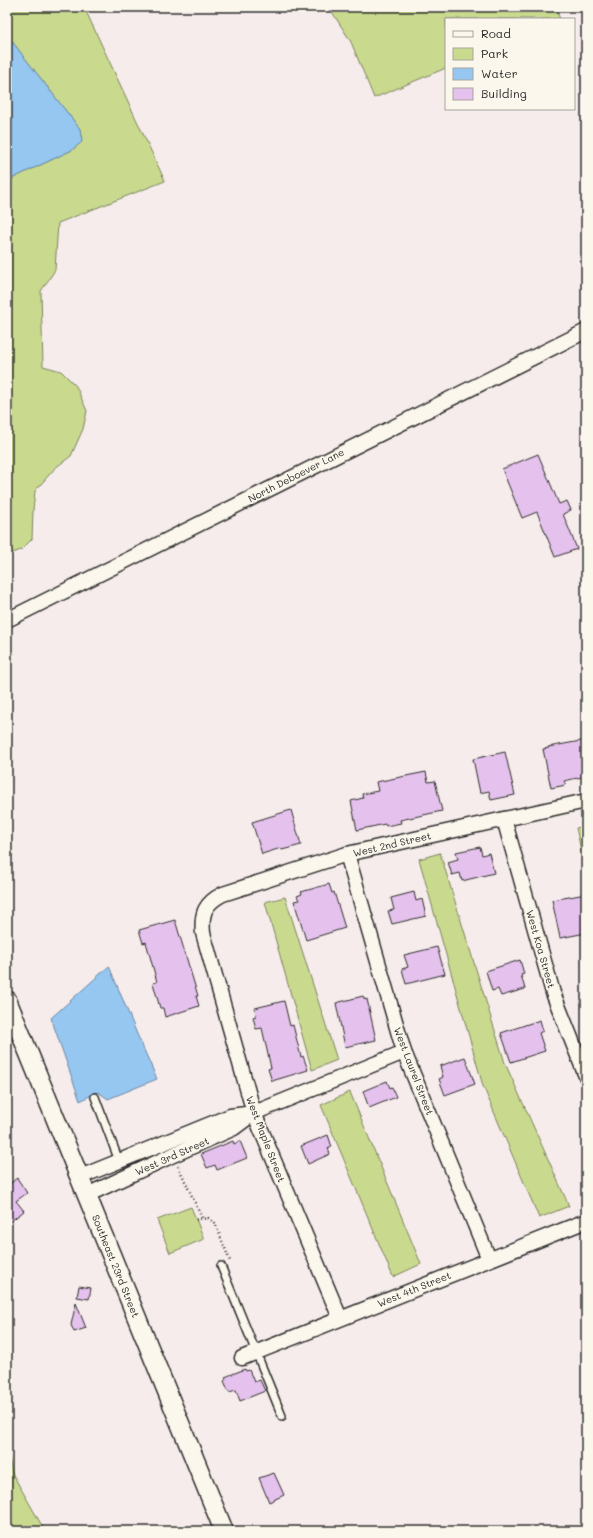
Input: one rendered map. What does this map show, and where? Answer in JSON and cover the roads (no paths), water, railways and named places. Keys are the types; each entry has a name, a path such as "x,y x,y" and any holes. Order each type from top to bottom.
{"street":[{"name":"North Deboever Lane","path":"7,620 586,330"},
{"name":"West 2nd Street","path":"206,908 214,899 223,894 347,854 586,800"},
{"name":"West Koa Street","path":"504,819 553,993 586,1076"},
{"name":"West Laurel Street","path":"347,854 404,1052 489,1259"},
{"name":"West Maple Street","path":"206,908 202,919 203,933 254,1113 340,1318"},
{"name":"Southeast 23rd Street","path":"7,1000 224,1531"},
{"name":"West 3rd Street","path":"87,1195 234,1128 254,1113 404,1052"},
{"name":"West 3rd Street","path":"80,1177 230,1116 254,1113"},
{"name":"West 4th Street","path":"242,1358 586,1220"}],"lane":[{"path":"95,1098 119,1161"},
{"path":"221,1266 282,1416"}],"water":[{"path":"7,35 80,129 82,142 72,150 7,181"},
{"path":"109,966 157,1079 108,1099 98,1092 80,1101 51,1018"}]}
